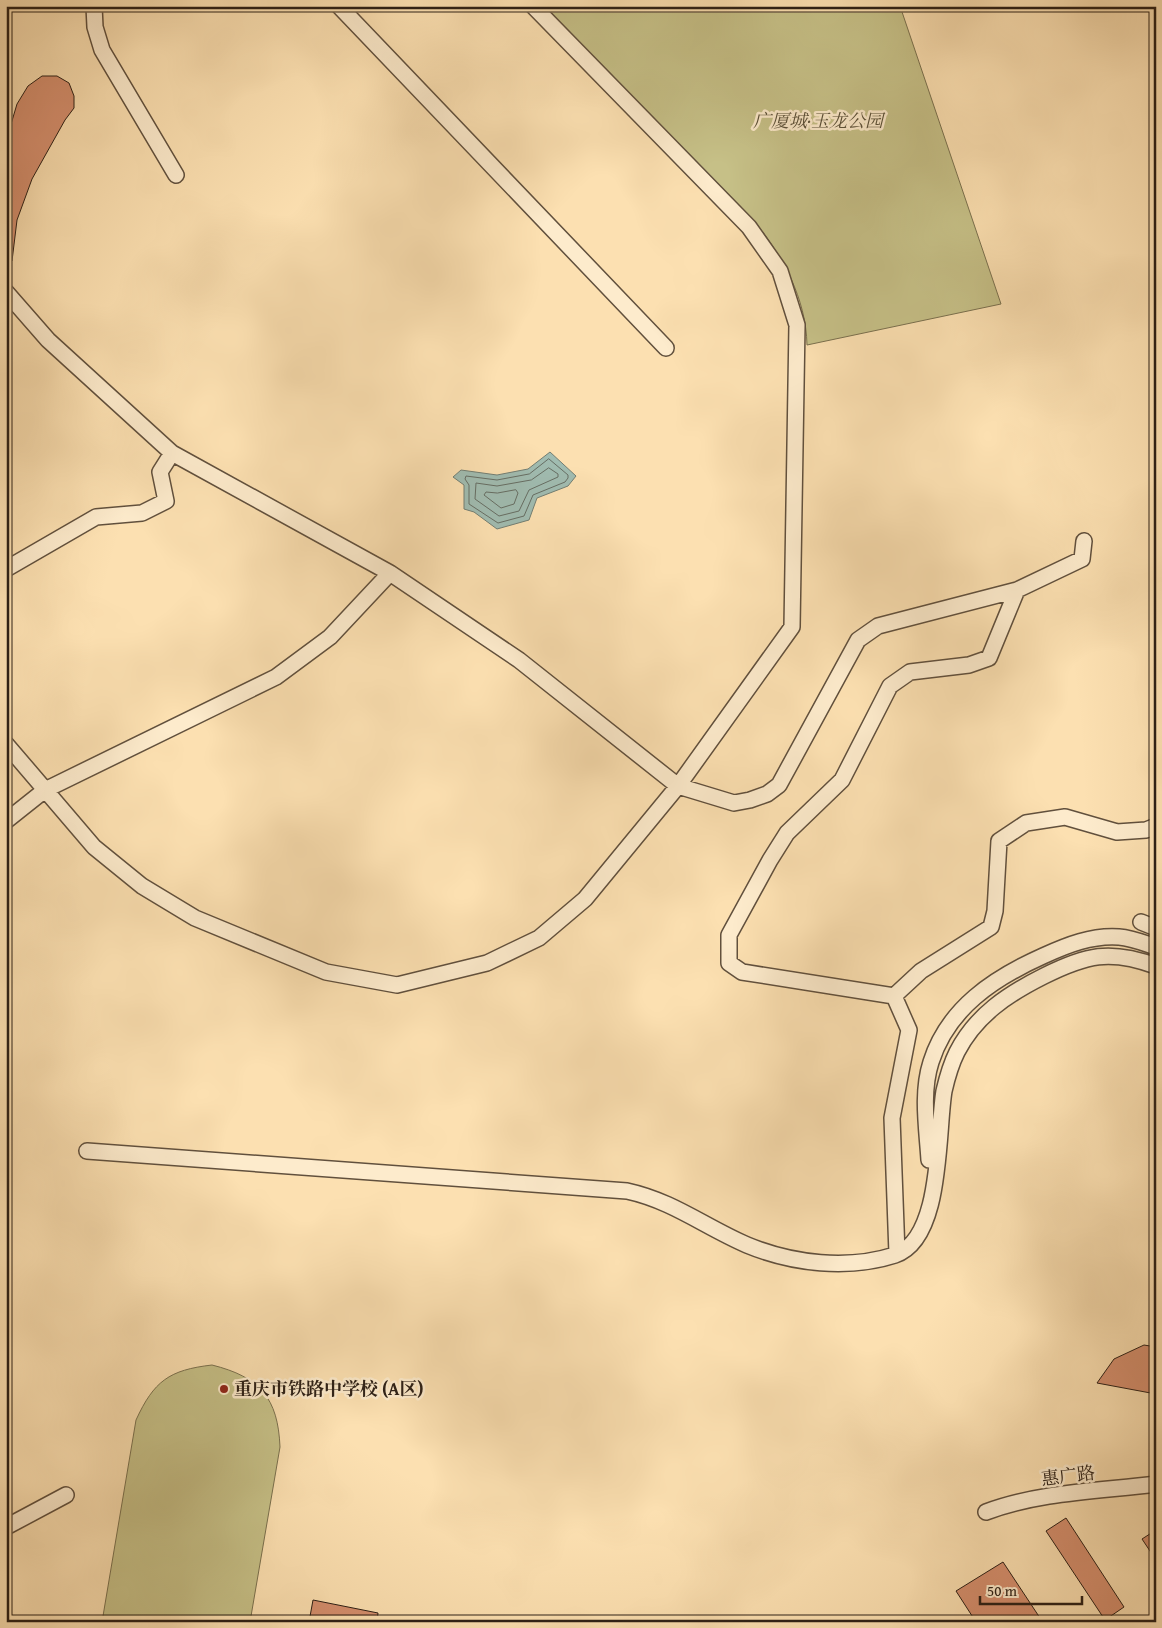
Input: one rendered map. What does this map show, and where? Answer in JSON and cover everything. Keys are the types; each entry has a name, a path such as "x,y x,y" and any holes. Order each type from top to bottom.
{"street":[{"path":"94,6 95,27 102,50 176,175"},
{"path":"340,6 666,348"},
{"path":"6,744 94,847 142,886 195,918 326,972 397,985 487,963 540,938 585,899 678,786 792,627 797,325 780,271 749,226 533,6"},
{"path":"6,292 48,340 172,453 390,573 519,660 678,786 734,803 767,794 779,784 858,640 878,626 1017,590 1082,559 1084,541"},
{"path":"6,569 96,517 142,513 166,501 160,472 172,453"},
{"path":"6,821 45,790 276,677 330,637 390,573"},
{"path":"894,996 742,972 728,963 728,936 787,833 842,780 890,686 910,672 969,665 989,658 1017,590"},
{"path":"894,996 921,971 991,927 995,912 1000,841 1026,823 1066,817 1117,832 1146,830 1156,826"},
{"path":"1141,922 1156,928"},
{"path":"932,1197 925,1102 926,1083 930,1062 953,1018 970,1000 1012,970 1069,944 1095,938 1120,937 1156,947"},
{"path":"87,1151 627,1191 649,1196 672,1205 748,1245 790,1258 825,1263 862,1262 898,1254 912,1244 922,1231 932,1197 944,1092 949,1072 969,1032 985,1015 1023,987 1073,961 1096,956 1116,956 1137,959 1156,966"},
{"path":"894,996 910,1030 892,1118 898,1254"},
{"name":"惠广路","path":"986,1512 1007,1504 1031,1499 1156,1484"},
{"path":"6,1527 66,1494"}],"green space":[{"name":"广厦城·玉龙公园","path":"543,6 900,6 1001,304 807,345 802,311 791,279 775,249 755,222"},
{"path":"212,1365 243,1376 254,1383 270,1403 278,1430 280,1447 250,1622 102,1622 136,1420 149,1396 165,1380 185,1370"}],"water":[{"path":"550,452 576,476 568,486 537,498 529,520 497,529 474,512 464,509 464,485 453,477 461,470 497,475 528,469"}],"building":[{"path":"42,76 57,76 69,83 74,96 74,108 65,120 32,179 17,220 12,261 6,251 6,141 17,104 28,86"},
{"path":"1144,1345 1156,1347 1156,1394 1097,1383 1114,1359"},
{"path":"1066,1518 1124,1607 1105,1620 1046,1531"},
{"path":"1156,1530 1156,1560 1142,1539"},
{"path":"1003,1562 1041,1622 976,1622 956,1591"},
{"path":"313,1600 378,1613 377,1622 309,1622"}],"place":[{"name":"重庆市铁路中学校 (A区)","path":"224,1389"}]}
